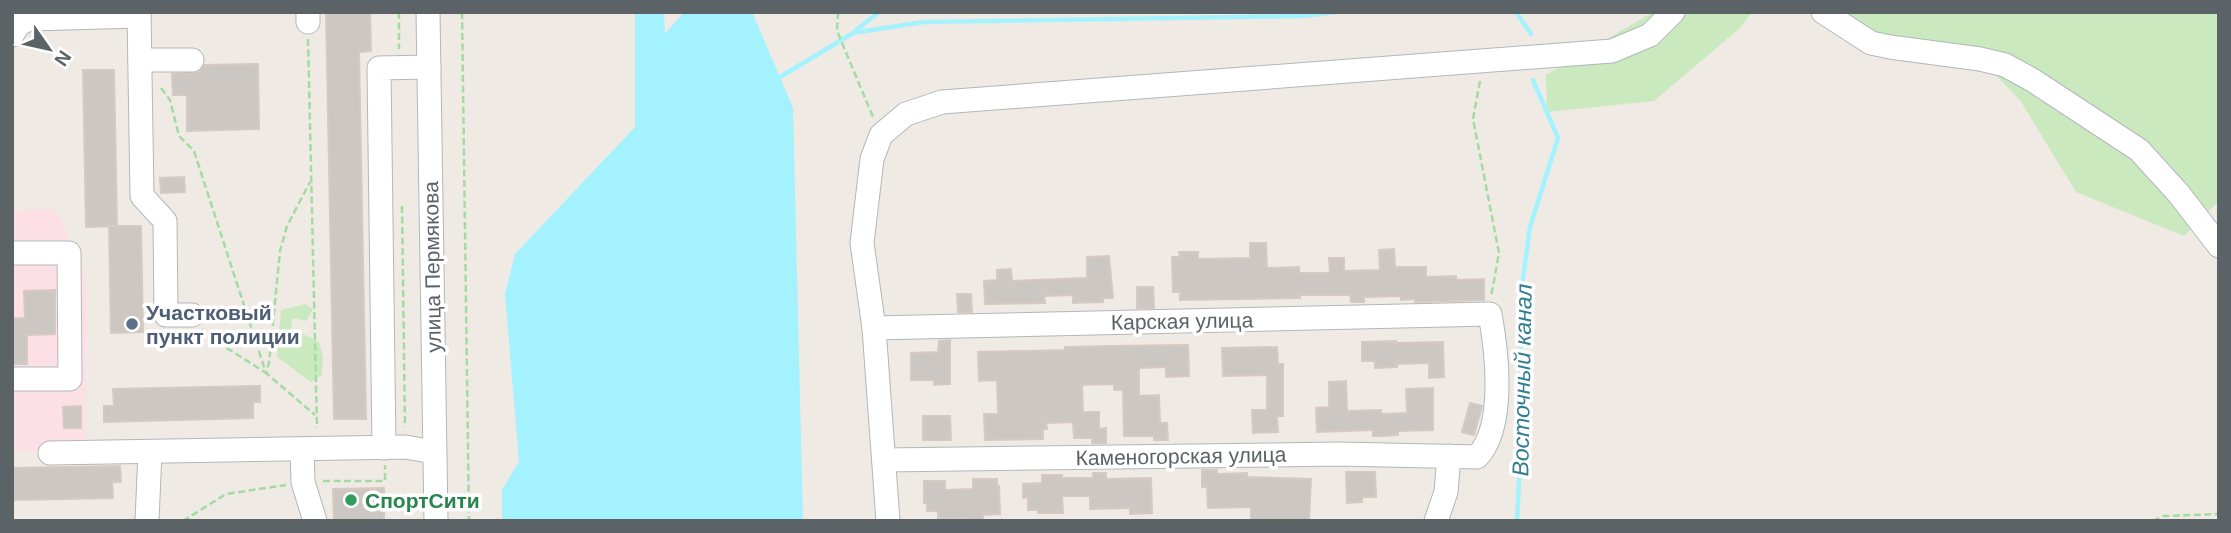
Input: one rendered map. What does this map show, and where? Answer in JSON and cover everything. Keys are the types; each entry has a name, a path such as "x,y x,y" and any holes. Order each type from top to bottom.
{"street":[{"name":"улица Пермякова","path":"428,12 436,521"},
{"path":"888,521 874,328 862,243 872,159 881,135 906,114 942,102 1612,51 1650,35 1673,12"},
{"path":"1822,12 1871,43 1980,59 2005,65 2034,81 2139,150 2179,194 2219,246"},
{"path":"12,35 18,25 29,19 139,14 142,196 165,220 166,315 192,315"},
{"path":"140,60 192,60"},
{"path":"395,448 379,68 429,67"},
{"path":"12,253 69,253 70,379 12,379"},
{"name":"Карская улица","path":"874,328 1490,314"},
{"name":"Каменогорская улица","path":"884,460 1339,454 1477,457 1491,433 1496,409 1495,342 1490,314"},
{"path":"50,453 395,448 434,452"},
{"path":"310,449 303,482 315,521"},
{"path":"147,521 150,452"},
{"path":"1436,521 1446,492 1449,456"}],"path":[{"path":"399,12 400,68"},
{"path":"462,12 469,521"},
{"path":"838,12 837,31 881,135"},
{"path":"308,17 317,416 310,449"},
{"path":"140,60 170,100 179,136 194,151 266,373"},
{"path":"1488,60 1477,87 1473,119 1499,253 1490,314"},
{"path":"266,373 280,251 287,226 311,180"},
{"path":"395,448 401,203"},
{"path":"192,315 205,334 266,373 317,416"},
{"path":"2153,521 2163,516 2219,514"}],"shaded area":[{"path":"55,209 86,273 86,446 42,446 37,451 12,451 12,211"}],"green space":[{"path":"1653,12 1752,12 1741,27 1654,101 1547,112 1546,75"},
{"path":"1817,12 2219,12 2219,201 2184,236 2076,192 2020,100 1980,59 1866,48"},
{"path":"305,304 313,309 306,321 292,318 291,335 303,334 319,342 323,357 322,375 311,382 277,357 281,310"}],"water":[{"path":"635,12 664,12 665,34 684,12 752,12 793,108 803,521 502,521 502,490 519,462 505,294 515,254 635,127"}],"building":[{"path":"326,12 370,12 371,51 359,52 366,419 334,419"},
{"path":"258,64 259,129 187,131 187,95 173,95 172,74 198,72 205,65"},
{"path":"83,70 114,70 117,226 86,227"},
{"path":"184,177 185,192 161,193 160,178"},
{"path":"109,226 141,226 143,332 111,333"},
{"path":"1250,243 1266,243 1267,268 1299,267 1299,273 1330,273 1329,258 1344,258 1344,271 1380,270 1379,250 1394,249 1395,267 1426,267 1426,277 1484,279 1484,300 1415,302 1415,299 1401,300 1401,296 1364,297 1364,302 1351,302 1350,295 1300,295 1300,298 1180,300 1180,292 1173,292 1172,257 1180,257 1179,252 1198,252 1198,259 1250,258"},
{"path":"1109,256 1113,298 1103,298 1103,302 1073,303 1073,295 1044,296 1045,303 985,304 984,281 997,280 997,270 1011,269 1012,281 1087,278 1087,257"},
{"path":"1137,287 1153,287 1154,308 1137,308"},
{"path":"55,290 55,334 27,335 27,364 12,364 12,319 25,318 24,291"},
{"path":"957,294 971,294 972,312 958,312"},
{"path":"950,340 950,384 934,385 934,380 911,380 911,353 938,352 939,341"},
{"path":"1362,342 1443,342 1444,377 1429,378 1429,363 1375,368 1375,361 1362,361"},
{"path":"1188,345 1189,376 1166,377 1166,367 1139,368 1139,396 1159,395 1160,423 1167,423 1168,440 1154,440 1154,436 1124,436 1123,390 1114,390 1114,384 1082,385 1083,412 1099,412 1099,429 1106,428 1106,443 1092,443 1092,438 1074,438 1073,422 1046,423 1043,439 985,440 984,414 998,414 997,380 979,381 978,352"},
{"path":"1277,347 1278,364 1283,364 1283,416 1277,416 1278,432 1253,433 1252,410 1267,410 1267,376 1223,376 1222,348"},
{"path":"1346,381 1347,411 1381,410 1381,414 1407,413 1406,389 1433,388 1433,430 1398,431 1398,435 1383,436 1373,436 1373,430 1317,432 1316,408 1329,407 1329,382"},
{"path":"260,386 260,402 253,402 253,418 104,422 104,406 114,406 113,389"},
{"path":"1470,403 1482,406 1474,435 1462,432"},
{"path":"81,406 81,428 64,428 63,407"},
{"path":"923,416 950,416 951,440 923,440"},
{"path":"120,466 121,482 112,482 113,498 12,500 12,468"},
{"path":"1202,470 1217,470 1217,474 1247,473 1247,477 1311,479 1309,520 1251,520 1251,507 1208,508 1207,487 1202,487"},
{"path":"1346,472 1375,472 1376,497 1362,497 1362,502 1347,503"},
{"path":"1093,473 1106,473 1106,479 1151,478 1152,513 1130,514 1130,508 1090,509 1090,496 1062,496 1063,513 1038,513 1038,510 1028,510 1028,497 1023,498 1023,484 1042,483 1042,475 1093,478"},
{"path":"973,479 997,479 1000,514 983,515 983,521 969,521 969,518 938,519 938,511 927,511 927,503 924,503 924,481 945,481 945,490 973,489"},
{"path":"384,488 384,521 334,521 333,489"}],"waterway":[{"path":"855,31 879,12"},
{"name":"Восточный канал","path":"780,77 853,33 923,22 1304,16 1336,12"},
{"name":"Восточный канал","path":"1516,12 1531,34"},
{"name":"Восточный канал","path":"1517,521 1522,422 1520,301 1530,227 1558,138 1533,80"}],"place":[{"name":"Участковый пункт полиции","path":"132,324"},
{"name":"СпортСити","path":"351,500"}]}
